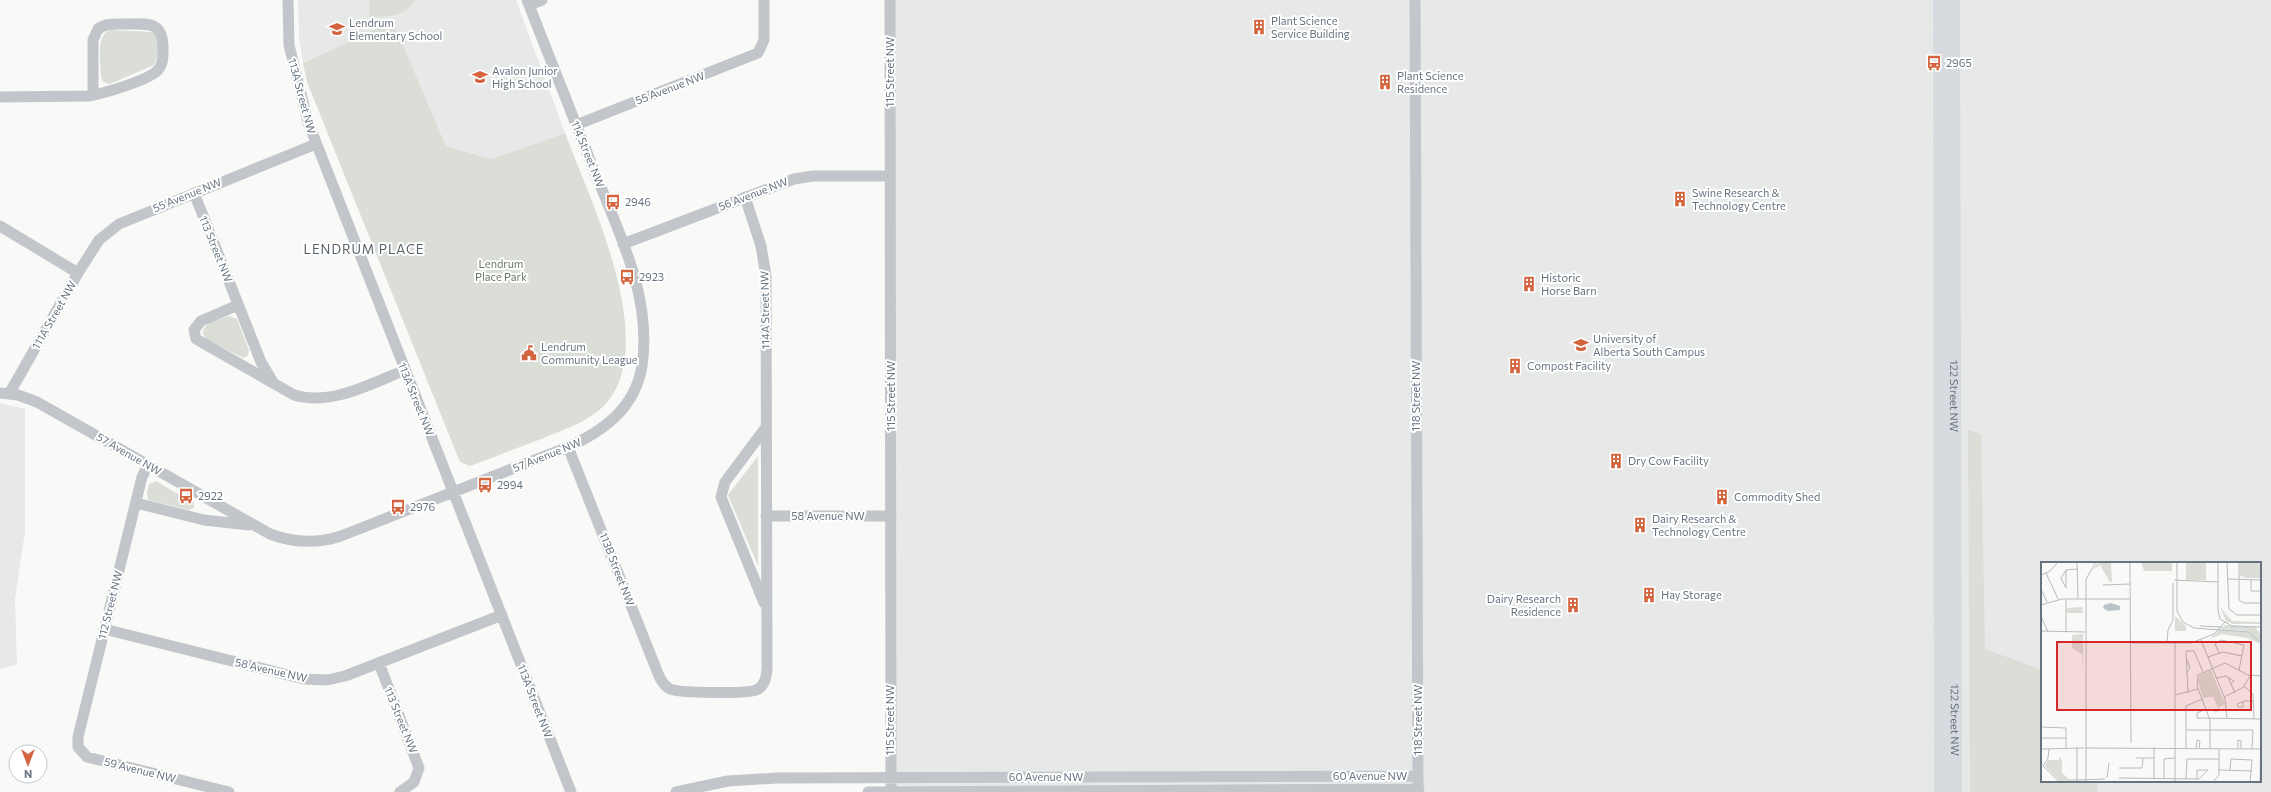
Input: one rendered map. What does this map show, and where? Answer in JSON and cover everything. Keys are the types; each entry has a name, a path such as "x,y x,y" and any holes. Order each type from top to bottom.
{"main road":[{"name":"122 Street NW","path":"1940,0 1942,792"},
{"name":"122 Street NW","path":"1953,0 1955,792"}],"street":[{"name":"113A Street NW","path":"288,0 288,29 293,66 306,116 316,144 571,792"},
{"path":"528,3 542,0"},
{"name":"55 Avenue NW","path":"576,125 753,55 761,49 764,40 764,0"},
{"name":"115 Street NW","path":"890,0 889,176 891,792"},
{"name":"118 Street NW","path":"1415,0 1418,790"},
{"name":"114 Street NW","path":"528,3 623,244 635,281 642,319 643,351 637,382"},
{"path":"0,97 82,97 93,95 108,92 157,71 163,58 163,38 159,29 149,24 110,24 98,29 93,40 93,95"},
{"name":"55 Avenue NW","path":"78,273 99,240 119,224 316,144"},
{"name":"56 Avenue NW","path":"623,244 745,197 802,177 889,176"},
{"name":"113 Street NW","path":"194,193 261,362 275,384"},
{"name":"114A Street NW","path":"745,197 762,246 766,276 766,677 762,687"},
{"name":"111A Street NW","path":"0,226 78,273 5,393"},
{"name":"113 Street NW","path":"238,305 198,323 194,330 196,339 294,395 308,399 333,397 405,370"},
{"name":"57 Avenue NW","path":"5,393 25,398 47,407 270,534 291,541 322,542 341,536 568,447 599,432 613,420 627,404 637,382"},
{"name":"114A Street NW","path":"766,427 725,482 721,497 766,609"},
{"name":"113B Street NW","path":"568,447 652,660 661,679 669,688 685,692 751,692 762,687"},
{"name":"112 Street NW","path":"78,747 78,737 104,629 136,503 148,465"},
{"name":"57 Avenue NW","path":"136,503 204,520 254,525"},
{"name":"58 Avenue NW","path":"766,516 891,516"},
{"name":"58 Avenue NW","path":"104,629 310,679 336,678 502,615"},
{"name":"113 Street NW","path":"379,662 419,768 417,778 411,786 400,792"},
{"name":"59 Avenue NW","path":"78,747 87,757 229,792"},
{"name":"60 Avenue NW","path":"676,792 706,785 751,778 1418,776"},
{"path":"981,777 981,792"},
{"name":"60 Avenue NW","path":"868,792 1418,790"}],"shaded area":[{"name":"Avalon Junior High School","path":"298,0 516,0 565,133 491,159 446,146 393,21 303,63 299,37"},
{"name":"University of Alberta South Campus","path":"890,0 2271,0 2271,792 891,792"},
{"path":"0,403 25,409 25,532 15,599 17,664 0,669"}],"green space":[{"path":"369,0 415,0 411,6 401,13 389,16 369,17"},
{"name":"Lendrum Place Park","path":"393,21 446,146 491,159 565,133 604,235 616,275 624,316 625,353 617,386 598,411 592,416 572,426 470,466 460,462 307,82 303,63"},
{"path":"110,30 153,32 158,43 157,57 154,65 110,84 103,82 101,77 100,50 102,38 105,33"},
{"path":"230,316 237,319 249,350 248,356 243,358 207,340 203,334 209,323"},
{"path":"1968,430 1981,434 1985,649 2041,670 2041,782 2098,782 2097,792 1970,792"},
{"path":"758,456 758,566 728,495"},
{"path":"156,481 188,500 194,501 194,508 189,510 148,500 147,493 149,484"}],"place":[{"name":"Plant Science Service Building","path":"1259,27"},
{"name":"Lendrum Elementary School","path":"337,29"},
{"name":"2965","path":"1934,63"},
{"name":"Avalon Junior High School","path":"480,77"},
{"name":"Plant Science Residence","path":"1385,82"},
{"name":"Swine Research & Technology Centre","path":"1680,199"},
{"name":"2946","path":"613,202"},
{"name":"2923","path":"627,277"},
{"name":"Historic Horse Barn","path":"1529,284"},
{"name":"University of Alberta South Campus","path":"1581,345"},
{"name":"Lendrum Community League","path":"529,353"},
{"name":"Compost Facility","path":"1515,366"},
{"name":"Dry Cow Facility","path":"1616,461"},
{"name":"2994","path":"485,485"},
{"name":"2922","path":"186,496"},
{"name":"Commodity Shed","path":"1722,497"},
{"name":"2976","path":"398,507"},
{"name":"Dairy Research & Technology Centre","path":"1640,525"},
{"name":"Hay Storage","path":"1649,595"},
{"name":"Dairy Research Residence","path":"1573,605"}],"district":[{"name":"LENDRUM PLACE","path":"364,249"}]}
